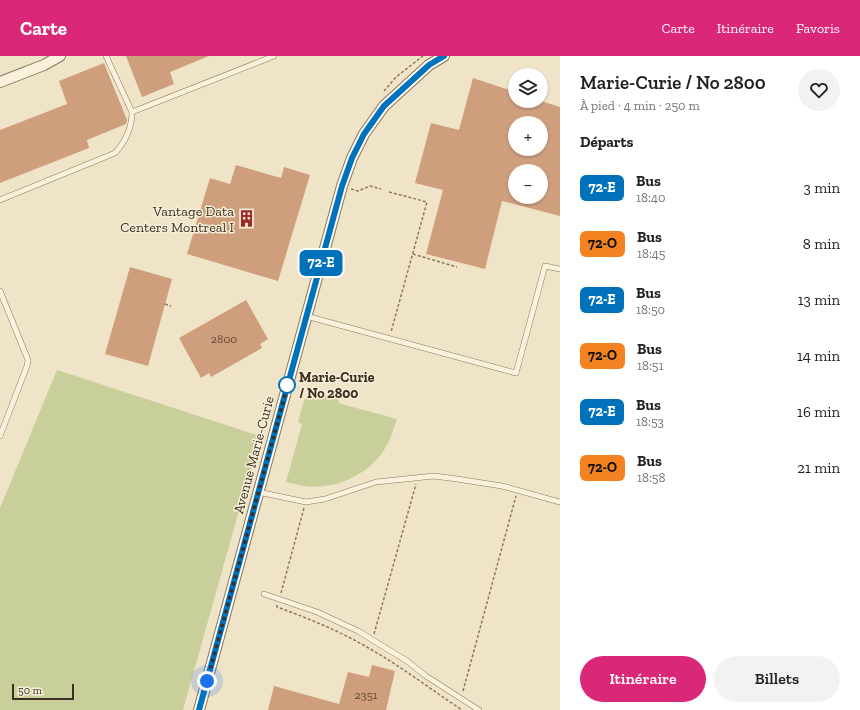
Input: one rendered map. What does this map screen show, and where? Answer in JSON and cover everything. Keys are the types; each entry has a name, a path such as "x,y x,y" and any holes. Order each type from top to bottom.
{"street":[{"path":"0,82 44,65 60,56"},
{"name":"Avenue Marie-Curie","path":"199,710 342,186 352,158 364,134 384,106 429,65 444,56"}],"lane":[{"path":"0,200 115,152 122,146 132,122 132,112 106,56"},
{"path":"132,112 274,56"},
{"path":"306,316 516,373 544,266 560,269"},
{"path":"0,291 28,360 0,436"},
{"path":"258,492 306,502 325,499 376,482 434,476 502,486 560,502"},
{"path":"264,594 317,612 358,631 407,661 460,699 479,710"}],"path":[{"path":"384,91 396,77 423,56"},
{"path":"342,186 358,191 370,186 381,189"},
{"path":"389,192 427,202 390,338"},
{"path":"413,254 458,266"},
{"path":"165,304 170,306"},
{"path":"373,640 418,477"},
{"path":"460,699 518,490"},
{"path":"280,594 306,502"},
{"path":"277,607 312,620 373,650 462,710"}],"green space":[{"path":"57,370 260,436 183,710 0,710 0,508"},
{"path":"315,392 339,399 338,403 397,419 386,447 369,467 349,479 327,486 315,487 286,482 302,424 298,422 304,400"}],"building":[{"path":"126,56 209,56 170,72 174,84 142,97"},
{"path":"104,63 127,120 126,124 87,140 89,148 0,183 0,130 67,104 59,81"},
{"path":"473,78 508,90 508,108 548,108 548,103 560,107 560,216 514,204 548,204 548,164 508,164 508,203 502,201 485,269 426,254 443,190 415,183 431,123 459,130"},
{"name":"Vantage Data Centers Montreal I","path":"236,165 281,178 284,167 310,175 278,281 187,254 210,178 230,184"},
{"path":"130,267 172,279 148,366 105,354"},
{"path":"246,300 268,339 260,344 262,348 211,377 209,373 201,378 179,338"},
{"path":"372,665 395,671 386,710 268,710 274,686 339,704 348,672 369,677"}],"bus line":[{"name":"72-E","path":"199,710 342,186 352,158 364,134 384,106 429,65 444,56"}],"place":[{"name":"Vantage Data Centers Montreal I","path":"247,219"},
{"name":"Marie-Curie / No 2800","path":"287,385"}],"route":[{"path":"207,681 289,380 287,385"}]}
